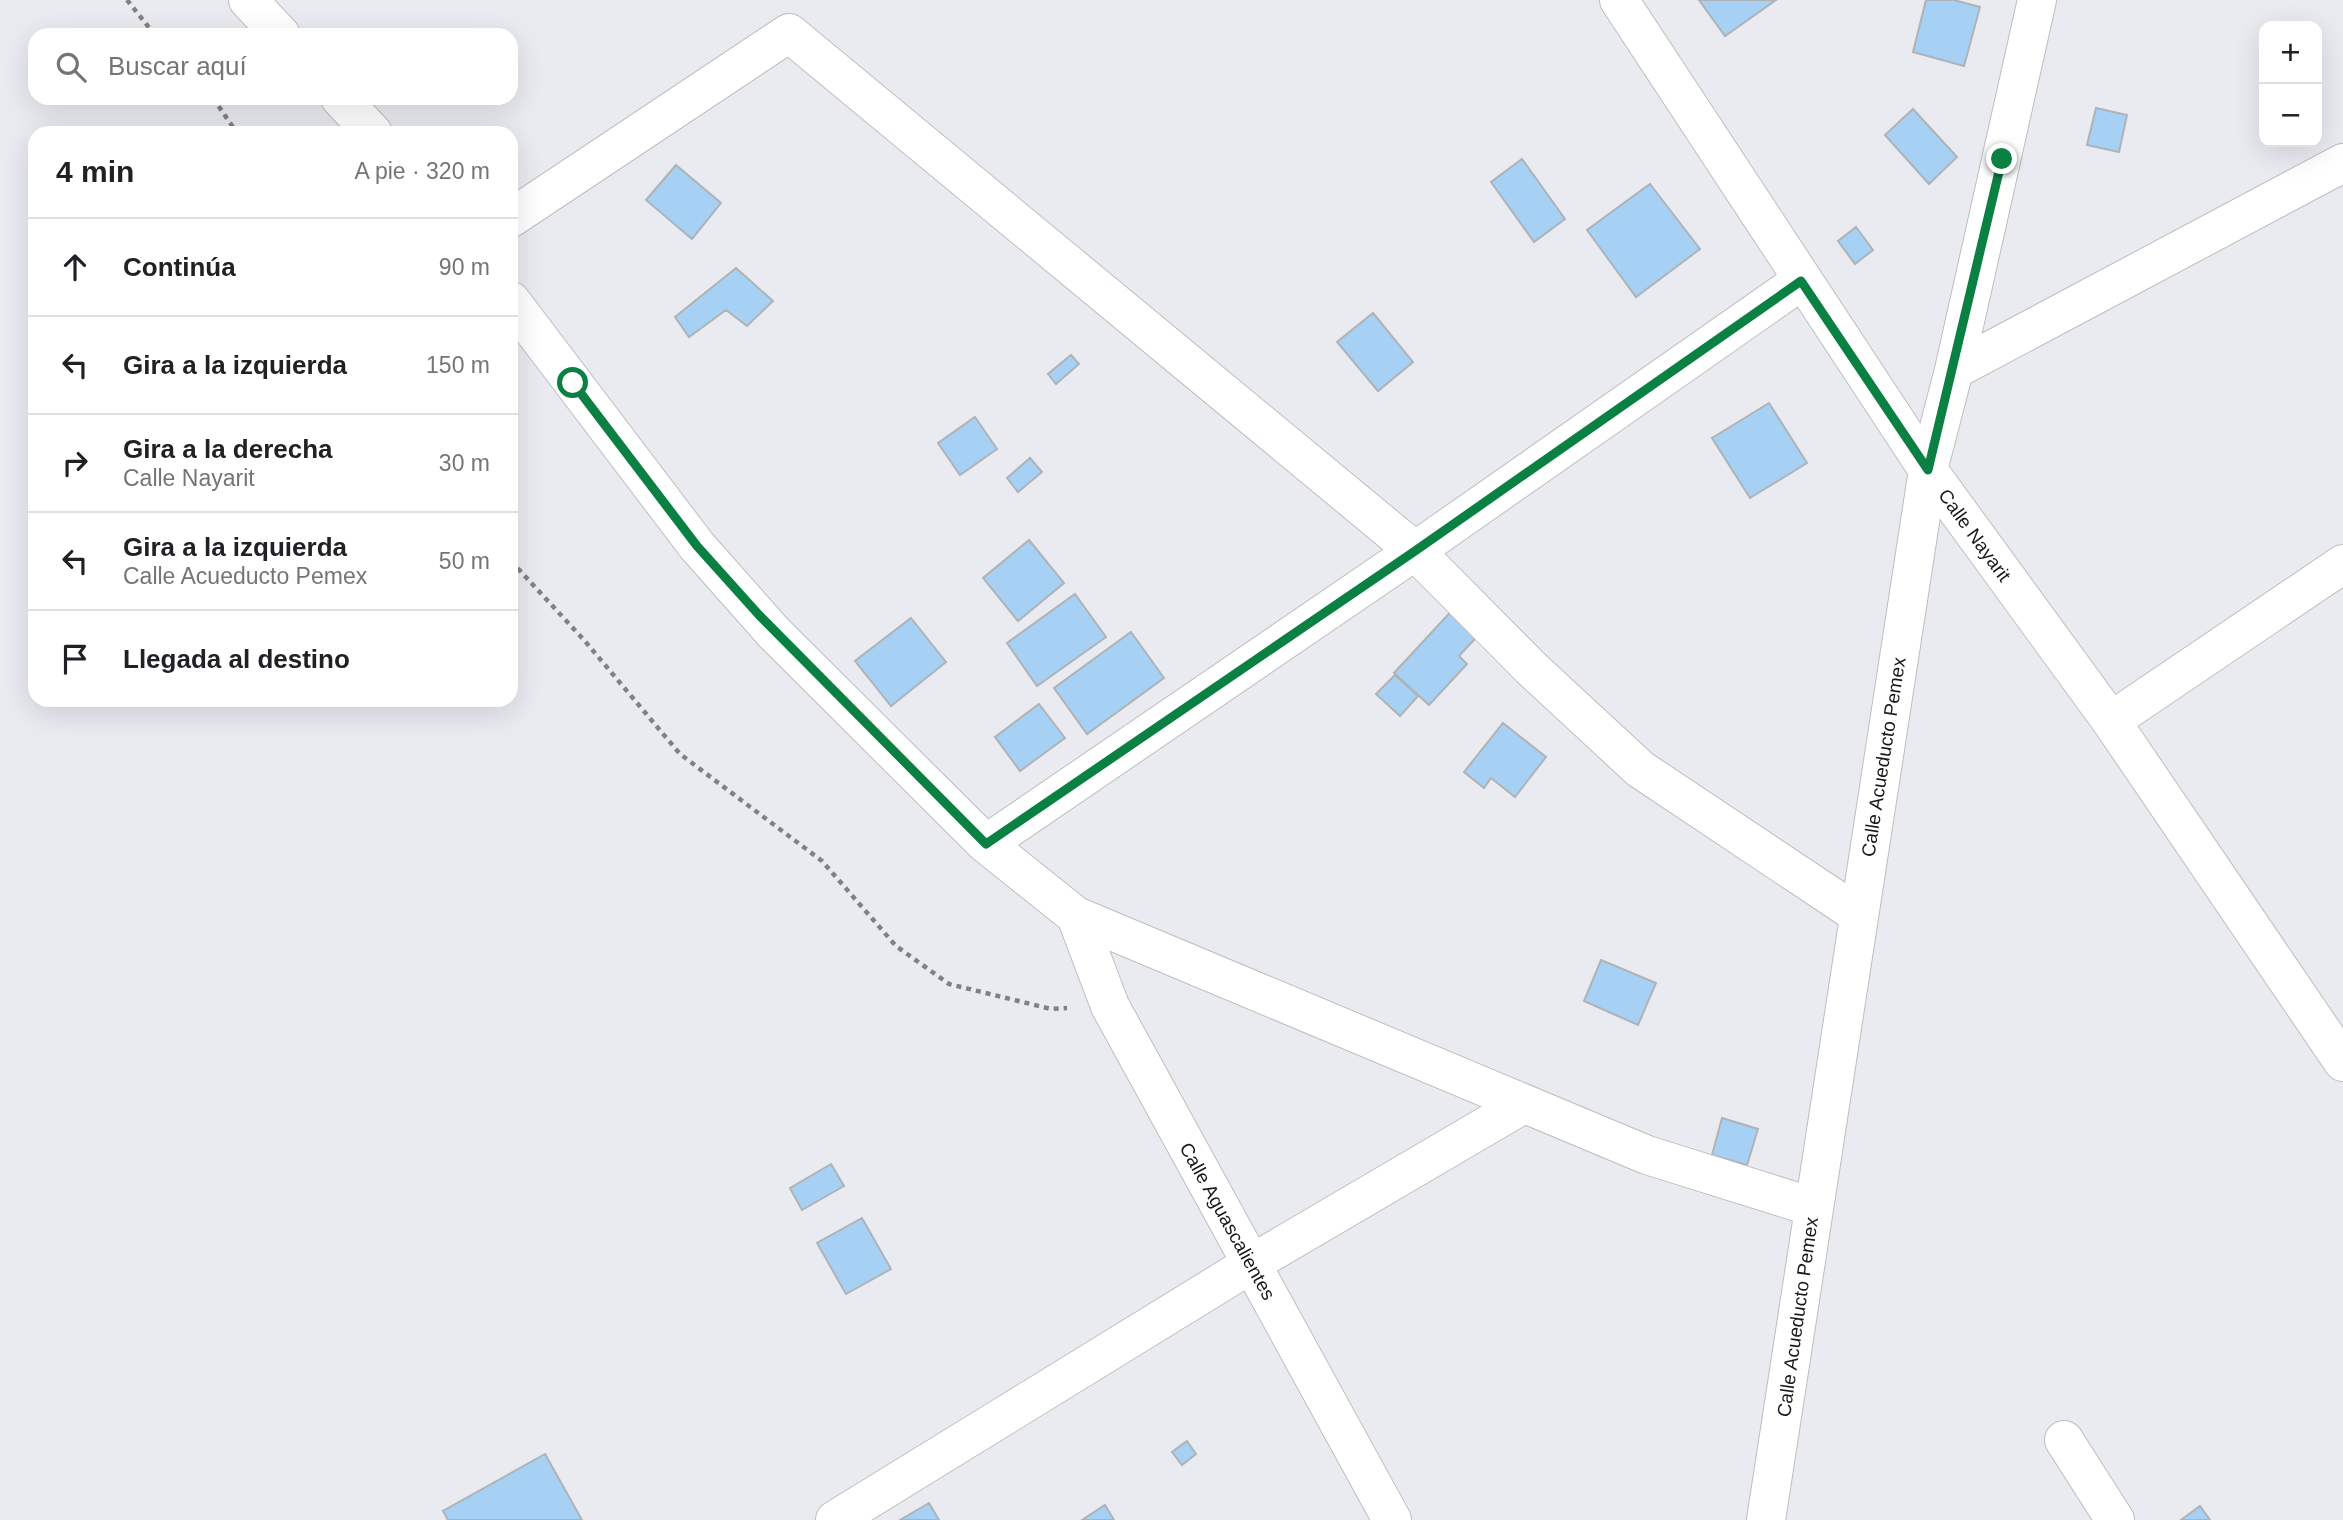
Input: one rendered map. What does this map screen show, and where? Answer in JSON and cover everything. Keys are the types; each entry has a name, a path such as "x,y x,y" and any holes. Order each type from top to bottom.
{"street":[{"path":"248,0 274,28"},
{"name":"Calle Nayarit","path":"1619,0 1801,281 1928,470 2111,721 2343,1062"},
{"name":"Calle Acueducto Pemex","path":"1766,1520 1928,470 1954,370 2037,0"},
{"path":"518,213 789,33 1415,551 1532,669 1640,769 1859,915"},
{"path":"347,105 367,126"},
{"path":"1954,370 2343,163"},
{"path":"986,844 1415,551 1801,281"},
{"path":"518,310 697,546 774,633 986,844 1076,916 1522,1105 1647,1155 1813,1207"},
{"path":"2111,721 2343,564"},
{"name":"Calle Aguascalientes","path":"1076,916 1110,1006 1392,1520"},
{"path":"835,1520 1251,1264 1522,1105"},
{"path":"2064,1440 2115,1520"}],"path":[{"path":"127,0 149,28"},
{"path":"217,105 232,126"},
{"path":"518,569 584,640 680,754 822,861 896,946 949,984 1051,1009 1110,1006"}],"building":[{"path":"1699,0 1776,0 1725,36"},
{"path":"1926,0 1954,0 1980,7 1964,66 1913,52"},
{"path":"2096,108 2127,115 2119,152 2087,145"},
{"path":"1913,109 1957,157 1929,184 1885,135"},
{"path":"1522,159 1565,219 1534,242 1491,182"},
{"path":"676,165 721,203 692,239 646,200"},
{"path":"1650,184 1700,249 1636,297 1587,230"},
{"path":"1856,227 1873,250 1855,264 1838,241"},
{"path":"736,268 773,301 747,326 726,310 689,337 675,317"},
{"path":"1373,313 1413,362 1378,391 1337,342"},
{"path":"1071,355 1079,364 1056,384 1048,374"},
{"path":"1769,403 1807,463 1750,498 1712,438"},
{"path":"975,417 997,449 960,475 938,443"},
{"path":"1030,458 1042,472 1018,492 1007,478"},
{"path":"1029,540 1064,583 1018,621 983,578"},
{"path":"1075,594 1106,637 1037,686 1007,643"},
{"path":"1458,604 1485,628 1459,656 1467,664 1429,705 1394,673"},
{"path":"911,618 946,662 891,706 855,661"},
{"path":"1131,632 1164,678 1087,734 1054,688"},
{"path":"1395,675 1418,696 1400,716 1376,694"},
{"path":"1039,704 1065,738 1020,771 995,737"},
{"path":"1503,723 1546,757 1515,797 1491,778 1484,788 1464,772"},
{"path":"1601,960 1656,983 1638,1025 1584,1001"},
{"path":"1722,1118 1758,1129 1747,1165 1712,1155"},
{"path":"831,1164 844,1186 802,1210 790,1188"},
{"path":"862,1218 891,1269 846,1294 817,1243"},
{"path":"1187,1441 1196,1454 1182,1465 1172,1452"},
{"path":"545,1454 582,1520 448,1520 443,1511"},
{"path":"929,1503 939,1520 900,1520"},
{"path":"1105,1505 1114,1520 1082,1520"},
{"path":"2200,1506 2210,1520 2181,1520"}],"route":[{"path":"573,383 697,546 774,633 986,844 1415,551 1801,281 1928,470 1954,370 2002,159"}]}
